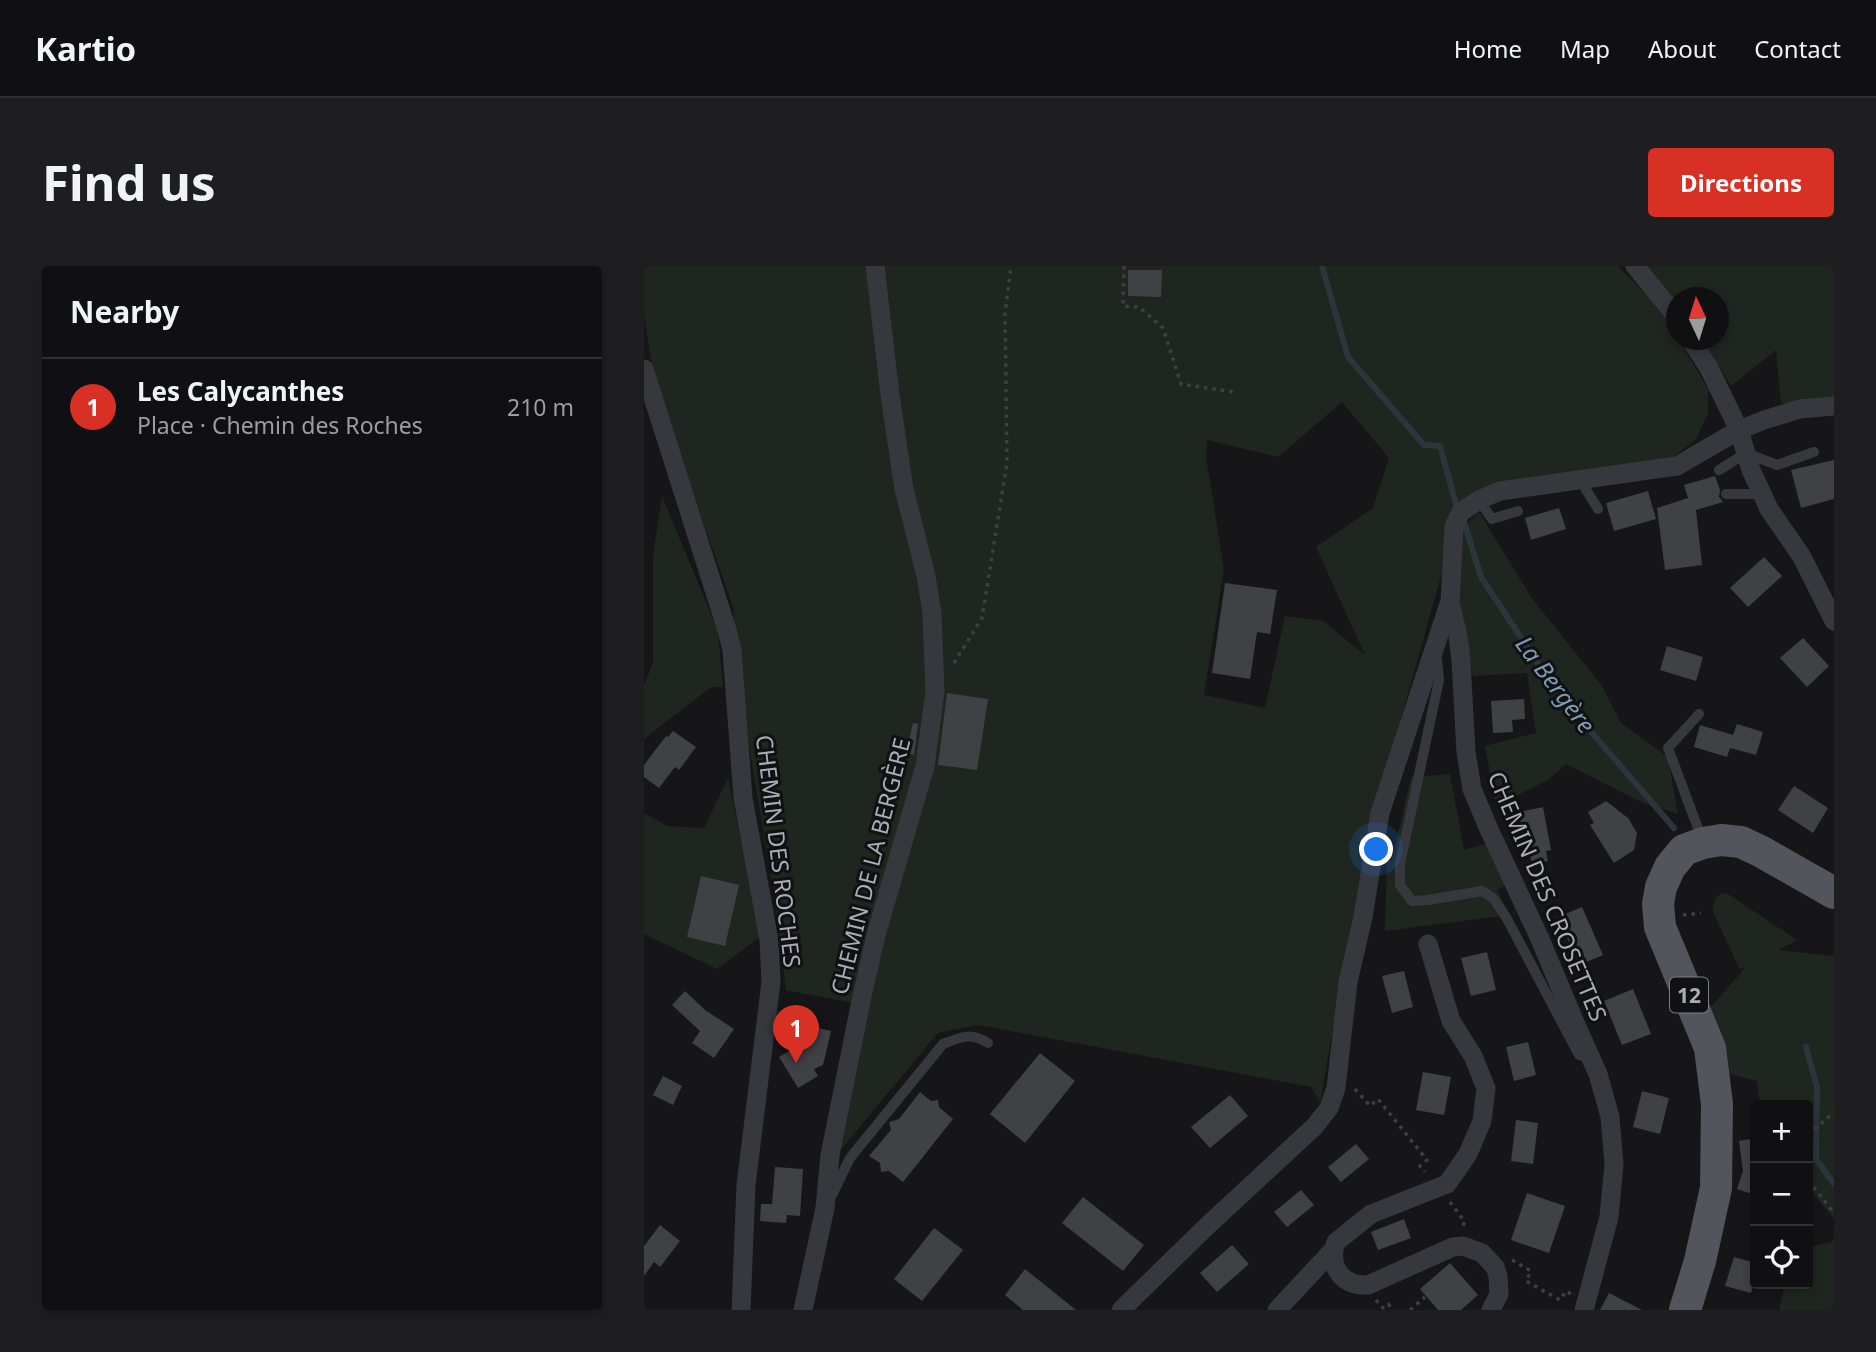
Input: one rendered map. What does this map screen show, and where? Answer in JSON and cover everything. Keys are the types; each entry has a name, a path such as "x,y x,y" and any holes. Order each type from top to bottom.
{"main road":[{"path":"1703,843 1721,840 1741,842 1834,893"},
{"name":"12","path":"1685,1310 1700,1261 1716,1188 1717,1104 1710,1048 1662,934 1658,904 1661,887 1670,867 1684,850 1703,843"}],"street":[{"name":"CHEMIN DE LA BERGÈRE","path":"803,1310 825,1208 830,1154 861,1001 876,935 925,766 935,692 932,612 926,576 904,489 875,266"},
{"path":"1635,266 1666,304"},
{"path":"1697,350 1739,430 1751,470 1769,509 1802,557 1834,621"},
{"name":"CHEMIN DES ROCHES","path":"644,369 732,650 743,797 769,940 771,982 746,1185 741,1310"},
{"name":"CHEMIN DES CROSETTES","path":"1584,1310 1609,1217 1614,1164 1610,1117 1598,1074 1472,789 1466,752 1459,649 1450,603 1454,526 1461,512 1500,491 1677,466 1739,430 1800,410 1834,406"},
{"path":"1121,1310 1315,1125 1329,1108 1336,1088 1348,982 1363,917 1380,813 1450,603"},
{"path":"1277,1310 1333,1250 1336,1241 1371,1214 1447,1184 1468,1154 1482,1121 1486,1088 1473,1056 1451,1021 1427,944"},
{"path":"1333,1250 1335,1267 1340,1275 1360,1285 1375,1283 1453,1247 1473,1249 1490,1260 1498,1276 1499,1294 1491,1310"}],"lane":[{"path":"1720,470 1746,453 1777,465 1814,452"},
{"path":"1580,480 1598,509"},
{"path":"1726,494 1762,494"},
{"path":"1479,500 1492,520 1518,511"},
{"path":"1435,644 1439,680 1400,864 1400,885 1412,901 1482,891 1493,898 1506,916 1579,1055 1591,1058"},
{"path":"1699,713 1668,748 1703,843"},
{"path":"825,1208 850,1158 943,1044 976,1036 988,1043"}],"path":[{"path":"935,692 982,618 1007,463 1005,313 1011,266"},
{"path":"1124,266 1123,306 1139,307 1163,328 1181,384 1234,392"},
{"path":"1338,1068 1370,1107 1377,1100 1427,1160 1420,1166 1438,1188"},
{"path":"1813,1131 1833,1113"},
{"path":"1813,1187 1834,1213"},
{"path":"1411,1310 1425,1297"}],"shaded area":[{"path":"644,266 1618,266 1666,318 1666,350 1685,350 1708,389 1708,414 1696,439 1672,458 1558,475 1449,523 1441,576 1376,808 1320,1103 1311,1087 978,1025 938,1033 843,1147 829,1151 853,1003 786,990 774,895 749,745 733,607 680,456 651,360 644,314","holes":["1342,402 1389,458 1373,508 1316,547 1365,655 1323,621 1285,616 1265,708 1204,695 1224,569 1206,457 1207,440 1278,457"]},
{"path":"1647,266 1834,266 1834,399 1781,404 1776,350 1731,386 1709,350 1729,350 1729,287 1666,287 1666,290"},
{"path":"662,496 718,631 723,687 711,687 644,739 644,686 653,662 653,556"},
{"path":"1479,512 1531,597 1602,686 1621,723 1668,757 1678,814 1643,803 1566,764 1548,780 1496,806 1485,746 1536,733 1527,673 1473,676 1458,604 1462,529"},
{"path":"1450,774 1464,850 1489,843 1508,884 1497,890 1510,915 1385,931 1387,861 1392,861 1411,777"},
{"path":"728,778 761,936 717,969 644,934 644,813 667,826 704,828"},
{"path":"1721,893 1728,894 1797,940 1779,950 1834,956 1834,1219 1813,1193 1813,1100 1759,1100 1757,1081 1717,1071 1704,1015 1746,967 1739,968 1713,912 1717,897"},
{"path":"1834,1237 1834,1310 1779,1310 1784,1289 1813,1289 1813,1246 1832,1242"}],"building":[{"path":"1128,270 1162,270 1161,297 1128,296"},
{"path":"1834,460 1834,499 1801,508 1791,470"},
{"path":"1715,476 1720,490 1719,497 1723,502 1696,510 1702,565 1665,570 1657,508 1688,498 1684,485"},
{"path":"1648,491 1656,519 1614,531 1606,503"},
{"path":"1559,508 1566,529 1531,540 1525,518"},
{"path":"1764,557 1782,576 1748,607 1730,588"},
{"path":"1225,583 1277,590 1270,634 1257,632 1250,679 1212,673"},
{"path":"1803,638 1829,666 1807,687 1780,658"},
{"path":"1667,646 1703,657 1696,681 1660,670"},
{"path":"947,693 988,699 977,770 938,765"},
{"path":"1524,699 1525,719 1512,720 1513,732 1493,733 1491,701"},
{"path":"913,723 918,724 914,755 906,753"},
{"path":"1737,724 1763,732 1756,755 1730,748 1727,757 1694,747 1700,725 1733,735"},
{"path":"673,731 696,747 679,770 675,767 659,788 644,777 644,765"},
{"path":"1794,786 1828,808 1813,833 1778,810"},
{"path":"1606,801 1628,818 1637,833 1634,850 1614,863 1590,825 1594,823 1588,812"},
{"path":"1543,807 1551,850 1546,851 1548,861 1532,864 1530,854 1522,855 1514,813"},
{"path":"701,876 739,885 725,946 687,937"},
{"path":"1582,907 1603,955 1579,965 1558,917"},
{"path":"1487,952 1496,990 1471,996 1461,958"},
{"path":"1404,971 1413,1007 1392,1013 1382,976"},
{"path":"1633,989 1651,1034 1622,1045 1604,1001"},
{"path":"685,991 705,1010 734,1029 714,1058 692,1043 700,1031 672,1005"},
{"path":"805,1025 831,1031 823,1065 814,1069 818,1076 798,1088 779,1057 799,1045"},
{"path":"1528,1042 1536,1075 1514,1081 1506,1047"},
{"path":"1040,1053 1075,1081 1025,1143 990,1114"},
{"path":"1423,1072 1451,1077 1444,1115 1416,1110"},
{"path":"663,1076 682,1086 673,1105 653,1095"},
{"path":"1642,1091 1669,1098 1660,1134 1633,1127"},
{"path":"920,1092 931,1101 938,1100 939,1107 953,1119 903,1182 889,1171 881,1172 880,1163 869,1156 891,1130 889,1122 899,1119"},
{"path":"1230,1095 1248,1116 1210,1148 1191,1127"},
{"path":"1516,1120 1538,1123 1533,1164 1511,1161"},
{"path":"1750,1139 1750,1193 1737,1189 1743,1171 1739,1141"},
{"path":"1356,1144 1369,1159 1341,1182 1328,1167"},
{"path":"775,1167 803,1169 800,1216 787,1215 786,1223 760,1221 761,1204 772,1204"},
{"path":"1301,1190 1314,1205 1287,1227 1274,1212"},
{"path":"1527,1193 1565,1206 1549,1253 1511,1240"},
{"path":"1083,1197 1144,1245 1123,1271 1062,1223"},
{"path":"1404,1219 1411,1238 1378,1250 1371,1232"},
{"path":"660,1225 680,1241 660,1267 654,1262 644,1276 644,1246"},
{"path":"934,1228 963,1250 922,1301 894,1279"},
{"path":"1232,1245 1249,1264 1217,1292 1200,1273"},
{"path":"1734,1257 1750,1262 1751,1293 1725,1286"},
{"path":"1450,1263 1478,1295 1461,1310 1438,1310 1420,1289"},
{"path":"1025,1269 1076,1310 1023,1310 1005,1295"},
{"path":"1609,1293 1642,1310 1600,1310"}],"waterway":[{"name":"La Bergère","path":"1322,266 1348,357 1424,445 1440,446 1457,508"},
{"name":"La Bergère","path":"1465,525 1481,577 1556,691 1674,828"},
{"name":"La Bergère","path":"1806,1047 1817,1087 1816,1159 1834,1184"}],"place":[{"name":"Les Calycanthes","path":"796,1063"}]}
